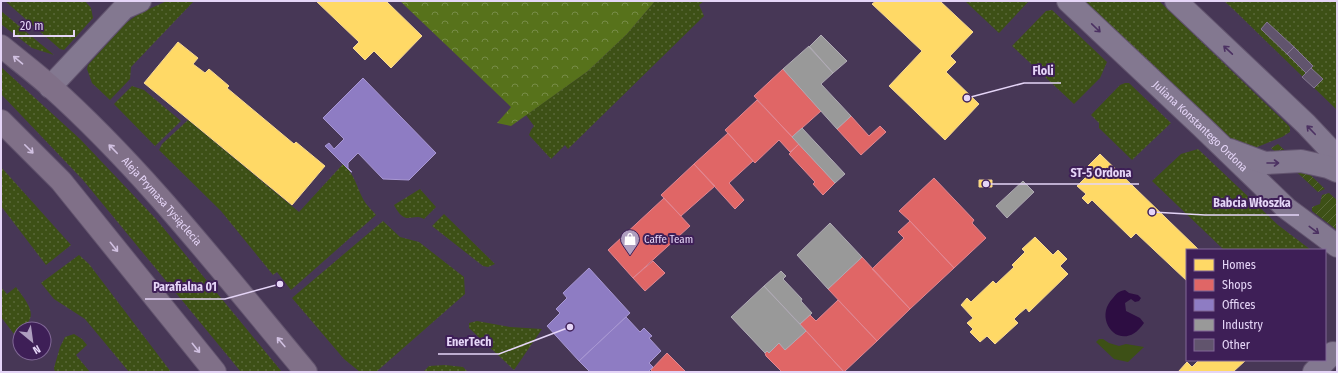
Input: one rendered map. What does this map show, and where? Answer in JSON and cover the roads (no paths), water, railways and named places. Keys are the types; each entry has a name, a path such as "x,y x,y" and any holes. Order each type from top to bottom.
{"main road":[{"name":"Aleja Prymasa Tysiąclecia","path":"1,46 50,87 98,132 170,209 306,372"},
{"path":"1,122 61,181 215,372"}],"street":[{"path":"50,87 124,8 140,1"},
{"name":"Juliana Konstantego Ordona","path":"1068,1 1286,208 1337,246"},
{"path":"1176,1 1306,124 1337,157"},
{"path":"1223,148 1265,162 1301,161 1328,167 1337,171"},
{"path":"1326,360 1333,353"},
{"path":"1314,372 1325,361"}],"place":[{"name":"Floli","path":"967,98"},
{"name":"ST-5 Ordona","path":"986,184"},
{"name":"Babcia Włoszka","path":"1152,212"},
{"name":"Caffe Team","path":"630,256"},
{"name":"Parafialna 01","path":"280,284"},
{"name":"EnerTech","path":"570,327"}]}
